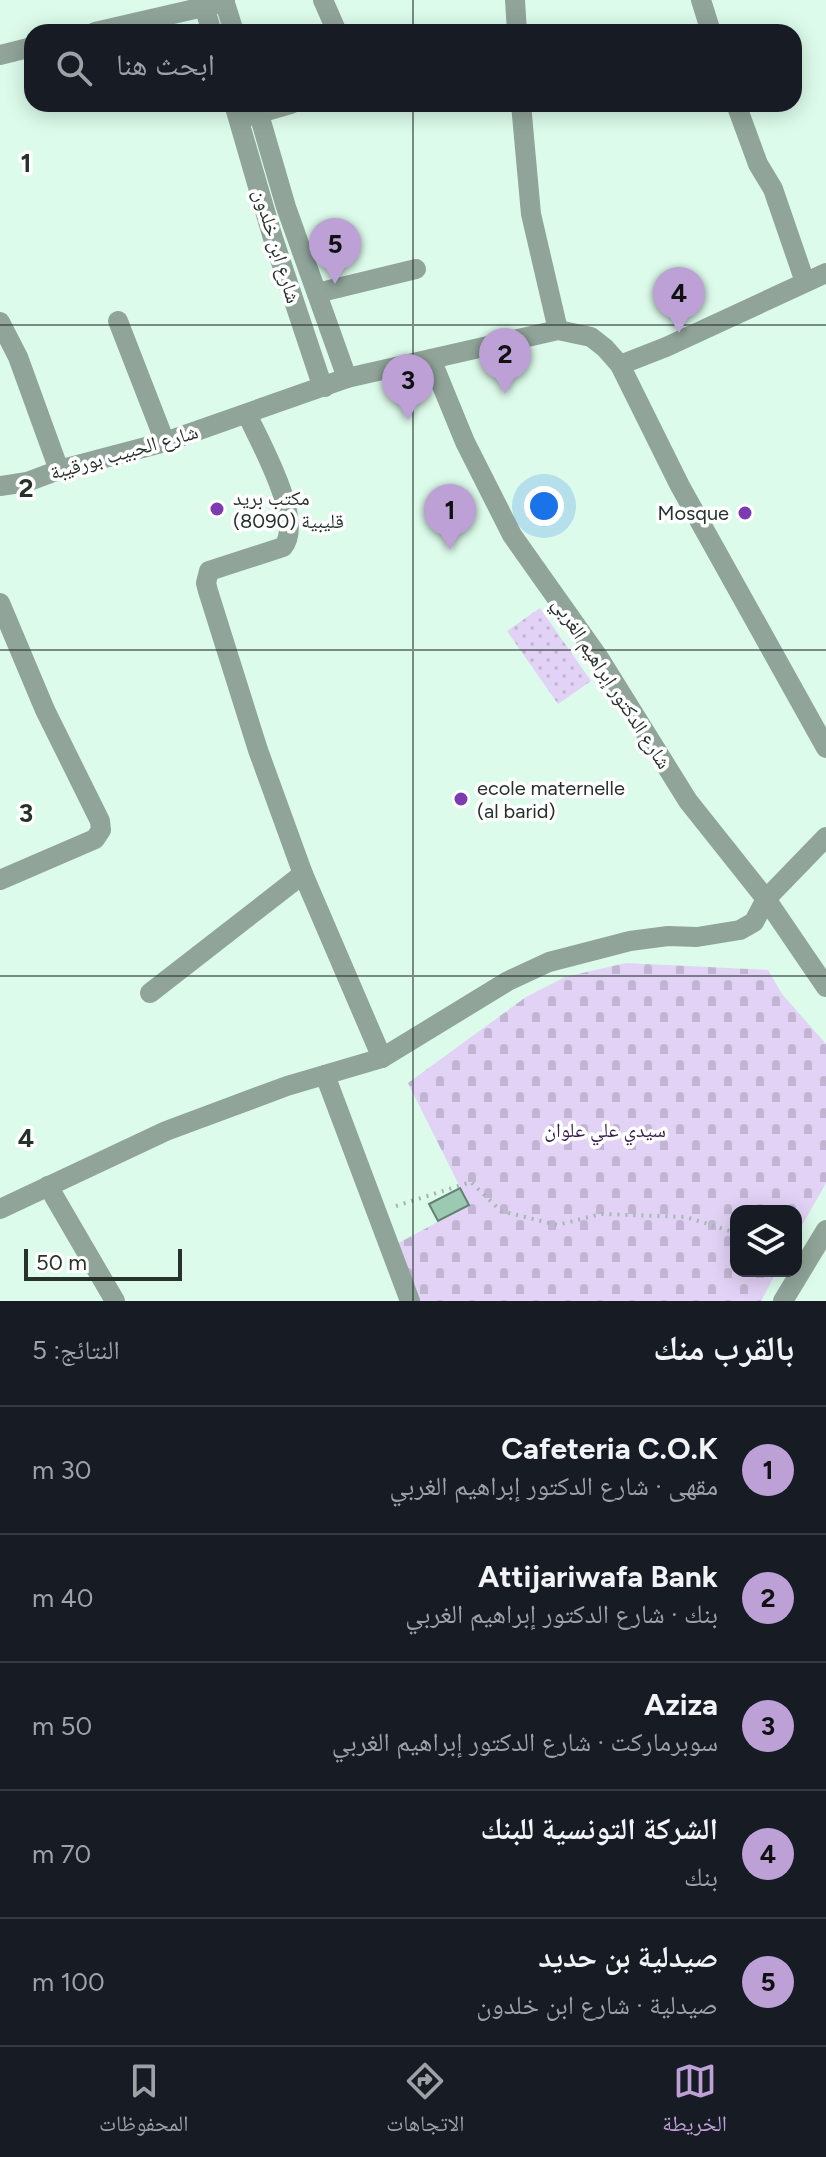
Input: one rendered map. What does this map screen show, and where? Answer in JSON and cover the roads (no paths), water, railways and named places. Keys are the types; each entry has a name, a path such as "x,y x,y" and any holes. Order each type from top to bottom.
{"street":[{"path":"323,0 334,24"},
{"path":"515,0 516,24"},
{"path":"701,0 708,24"},
{"path":"125,24 203,3 225,1 232,24"},
{"path":"203,3 210,24"},
{"path":"0,55 24,49"},
{"name":"شارع ابن خلدون","path":"247,112 277,249 325,387"},
{"name":"شارع ابن خلدون","path":"248,112 286,207 347,378"},
{"path":"522,112 531,214 558,330 591,337 620,365 680,486 826,748"},
{"path":"739,112 758,164 773,189 805,282"},
{"path":"317,293 416,269"},
{"path":"620,365 826,273"},
{"path":"118,321 165,442"},
{"path":"0,322 18,357 59,470"},
{"name":"شارع الحبيب بورقيبة","path":"0,486 27,482 59,470 165,442 347,378 558,330"},
{"name":"شارع الدكتور إبراهيم الغربي","path":"431,359 465,442 512,535 599,658 688,801 766,899 826,987"},
{"path":"247,414 286,503 291,528 289,541 283,547 209,571 206,583 258,750 303,874 382,1058"},
{"path":"0,603 45,710 101,826 95,839 0,880"},
{"path":"0,1209 166,1131 287,1086 382,1058 508,981 549,962 630,941 668,936 697,937 740,930 754,922 766,899 826,837"},
{"path":"150,993 303,874"},
{"path":"325,1075 410,1301"},
{"path":"48,1186 115,1301"},
{"path":"783,1301 826,1230"}],"place":[{"name":"صيدلية بن حديد","path":"335,284"},
{"name":"الشركة التونسية للبنك","path":"679,333"},
{"name":"Attijariwafa Bank","path":"505,394"},
{"name":"Aziza","path":"408,420"},
{"name":"مكتب بريد قليبية (8090)","path":"217,509"},
{"name":"Mosque","path":"745,513"},
{"name":"Cafeteria C.O.K","path":"450,550"},
{"name":"ecole maternelle (al barid)","path":"461,799"}],"park label":[{"name":"سيدي علي علوان","path":"605,1130"}]}
